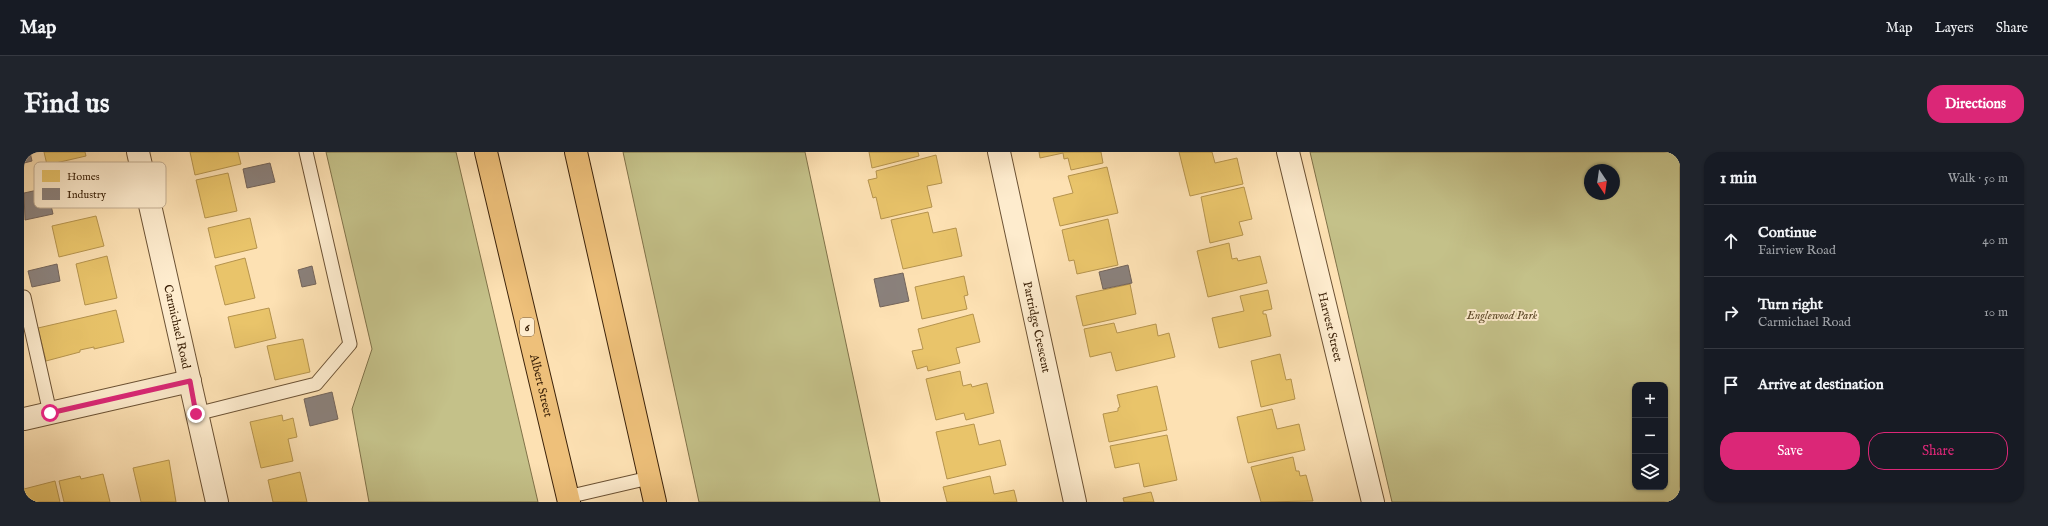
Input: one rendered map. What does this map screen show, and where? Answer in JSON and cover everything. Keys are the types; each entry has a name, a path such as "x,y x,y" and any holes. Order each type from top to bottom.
{"highway":[{"name":"Albert Street","path":"486,152 568,499"},
{"path":"576,152 655,502"},
{"path":"583,152 593,227"}],"street":[{"name":"Carmichael Road","path":"138,152 140,162"},
{"name":"Partridge Crescent","path":"999,152 1075,502"},
{"name":"Harvest Street","path":"1288,152 1373,502"},
{"name":"Carmichael Road","path":"151,208 217,502"},
{"path":"24,419 190,381"}],"lane":[{"path":"196,414 316,384 350,344 306,152"},
{"path":"24,297 50,413"},
{"path":"568,499 650,478"}],"green space":[{"path":"326,152 456,152 538,502 369,502 352,409 372,349"},
{"path":"623,152 805,152 880,502 699,502"},
{"name":"Englewood Park","path":"1310,152 1680,152 1680,502 1392,502"}],"building: Homes":[{"path":"44,152 85,152 86,156 60,162 46,162"},
{"path":"190,152 238,152 241,164 195,175"},
{"path":"869,152 918,152 919,156 872,168"},
{"path":"1039,152 1101,152 1103,163 1071,170 1068,158 1064,159 1063,153 1040,158"},
{"path":"1179,152 1212,152 1215,163 1237,158 1243,184 1190,196"},
{"path":"936,155 942,183 927,186 932,207 881,219 876,197 873,198 868,180 877,178 876,171"},
{"path":"1107,167 1118,213 1060,226 1053,198 1073,193 1068,176"},
{"path":"228,173 237,211 205,218 196,180"},
{"path":"1244,187 1252,219 1239,222 1243,235 1210,243 1201,197"},
{"path":"928,212 933,233 956,228 962,256 903,269 891,220"},
{"path":"96,216 104,246 59,257 52,226"},
{"path":"250,218 257,248 215,258 208,228"},
{"path":"1108,219 1118,265 1077,274 1074,260 1069,261 1062,230"},
{"path":"1229,243 1232,259 1237,258 1238,261 1260,256 1267,283 1208,297 1197,251"},
{"path":"107,256 117,298 85,305 76,264"},
{"path":"245,258 255,298 225,305 215,266"},
{"path":"964,276 968,295 964,296 967,309 922,319 915,287"},
{"path":"1130,284 1136,314 1083,326 1076,296"},
{"path":"1268,290 1272,309 1263,311 1263,314 1266,314 1271,336 1219,348 1212,318 1244,311 1240,296"},
{"path":"269,308 276,338 235,348 228,317"},
{"path":"116,310 124,342 94,349 94,347 80,350 80,352 46,361 38,328"},
{"path":"973,314 980,342 956,348 960,363 928,371 927,366 917,369 912,351 923,349 918,329"},
{"path":"1114,323 1117,333 1156,324 1158,336 1169,333 1175,357 1116,371 1111,352 1090,357 1084,329"},
{"path":"303,339 310,372 275,380 267,346"},
{"path":"1280,354 1286,380 1291,379 1295,399 1261,407 1251,361"},
{"path":"960,371 963,386 971,384 972,387 987,383 994,413 966,420 964,413 936,420 926,379"},
{"path":"1157,386 1167,430 1109,442 1103,414 1118,411 1118,408 1120,407 1117,395"},
{"path":"1272,409 1277,429 1299,424 1305,450 1248,463 1237,417"},
{"path":"282,415 283,421 293,418 297,437 288,439 293,461 261,468 250,422"},
{"path":"974,424 979,445 1000,440 1006,465 947,479 936,432"},
{"path":"1167,435 1177,480 1144,487 1139,463 1115,468 1110,446"},
{"path":"1293,457 1296,471 1299,471 1300,476 1306,475 1313,501 1261,502 1251,467"},
{"path":"169,460 176,502 141,502 133,468"},
{"path":"300,472 307,502 273,502 268,480"},
{"path":"103,474 110,502 64,502 59,481 80,476 81,479"},
{"path":"990,476 994,494 1014,490 1017,502 947,502 943,487"},
{"path":"55,481 60,502 24,502 24,489"},
{"path":"1151,492 1154,502 1124,502 1123,498"}],"building: Industry":[{"path":"24,152 30,152 32,161 24,163"},
{"path":"270,163 275,182 247,188 243,169"},
{"path":"34,191 34,208 52,208 53,214 25,220 24,193"},
{"path":"57,264 60,281 32,287 28,271"},
{"path":"1128,265 1132,283 1103,289 1099,272"},
{"path":"312,266 316,284 302,287 298,270"},
{"path":"903,273 909,301 880,307 874,279"},
{"path":"332,392 338,419 310,426 304,399"}],"route":[{"path":"50,413 190,381 196,414"}]}
